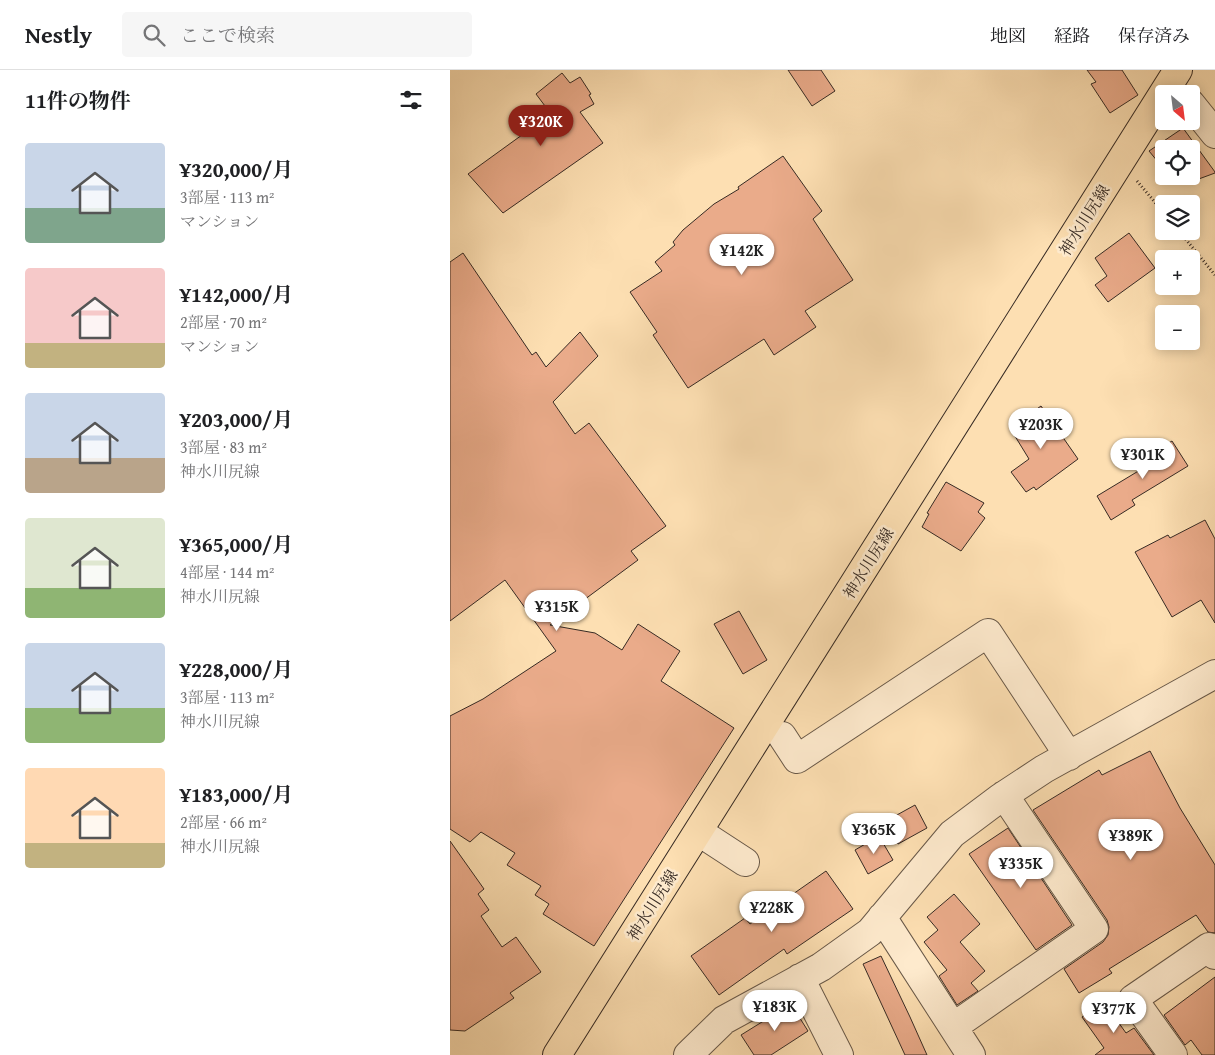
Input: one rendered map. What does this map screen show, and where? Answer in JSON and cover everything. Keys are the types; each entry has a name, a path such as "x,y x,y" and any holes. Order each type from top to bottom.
{"main road":[{"name":"神水川尻線","path":"557,1055 1175,78"}],"street":[{"path":"1200,115 1215,134"},
{"path":"782,736 797,759 988,633 1068,756"},
{"path":"693,1053 724,1020 821,967 870,932 952,834 1004,795 1068,756 1215,674"},
{"path":"953,1027 1094,929 1004,795"},
{"path":"699,832 745,862"},
{"path":"882,917 971,1055"},
{"path":"1173,1055 1133,999 1209,948 1215,955"},
{"path":"800,978 839,1055"}],"path":[{"path":"1121,161 1155,202"},
{"path":"1186,240 1215,275"}],"building":[{"path":"788,70 821,70 835,91 812,106"},
{"path":"1087,70 1122,70 1138,95 1110,113 1091,84 1096,82"},
{"path":"562,73 570,83 580,77 591,94 589,95 594,104 580,112 603,143 503,213 468,174 551,114 536,94"},
{"path":"1180,130 1184,130 1192,140 1165,140"},
{"path":"1155,147 1155,158 1149,151"},
{"path":"1200,151 1215,172 1200,179"},
{"path":"783,156 822,211 813,219 853,280 805,311 816,327 774,355 764,339 688,388 653,335 657,332 630,292 662,271 655,262 675,245 673,242 683,230 714,204 739,189 738,187"},
{"path":"1129,233 1155,268 1108,302 1095,285 1107,276 1095,258"},
{"path":"463,253 532,355 536,352 546,367 580,332 598,356 553,402 575,434 589,423 666,526 631,551 638,560 550,625 595,633 622,650 638,624 680,651 661,681 734,728 594,946 543,914 549,904 535,895 541,886 507,865 515,853 481,832 470,842 450,829 450,716 483,699 556,651 505,580 450,621 450,262"},
{"path":"1041,406 1078,459 1036,490 1034,487 1026,492 1011,472 1029,459 1010,428"},
{"path":"1172,441 1188,466 1132,500 1135,505 1111,520 1097,496 1150,464 1146,457"},
{"path":"946,482 984,503 978,512 985,518 961,551 922,527 929,514 927,513"},
{"path":"1205,520 1215,539 1215,623 1201,600 1172,617 1135,552 1168,535 1170,538"},
{"path":"739,611 767,660 743,674 714,624"},
{"path":"1150,751 1180,808 1215,865 1215,933 1208,932 1196,915 1109,969 1112,973 1079,993 1064,969 1103,942 1108,935 1109,927 1107,920 1033,810 1099,770 1102,775"},
{"path":"915,805 927,828 898,844 886,821"},
{"path":"1008,828 1072,925 1036,950 969,854"},
{"path":"879,836 893,860 868,874 855,850"},
{"path":"450,841 484,889 478,894 489,910 481,916 502,947 516,937 541,972 510,993 514,998 465,1031 450,1030"},
{"path":"826,871 853,909 787,954 784,949 719,995 691,956 745,918 750,924"},
{"path":"954,894 980,924 960,942 985,971 971,983 978,991 957,1005 939,976 947,970 924,942 938,930 927,917"},
{"path":"881,956 927,1055 905,1055 863,964"},
{"path":"1215,977 1215,1055 1202,1055 1191,1040 1185,1045 1164,1015"},
{"path":"1103,1001 1126,1033 1134,1028 1154,1055 1095,1055 1104,1048 1082,1017"},
{"path":"791,1004 808,1031 771,1055 754,1055 741,1035"}]}
